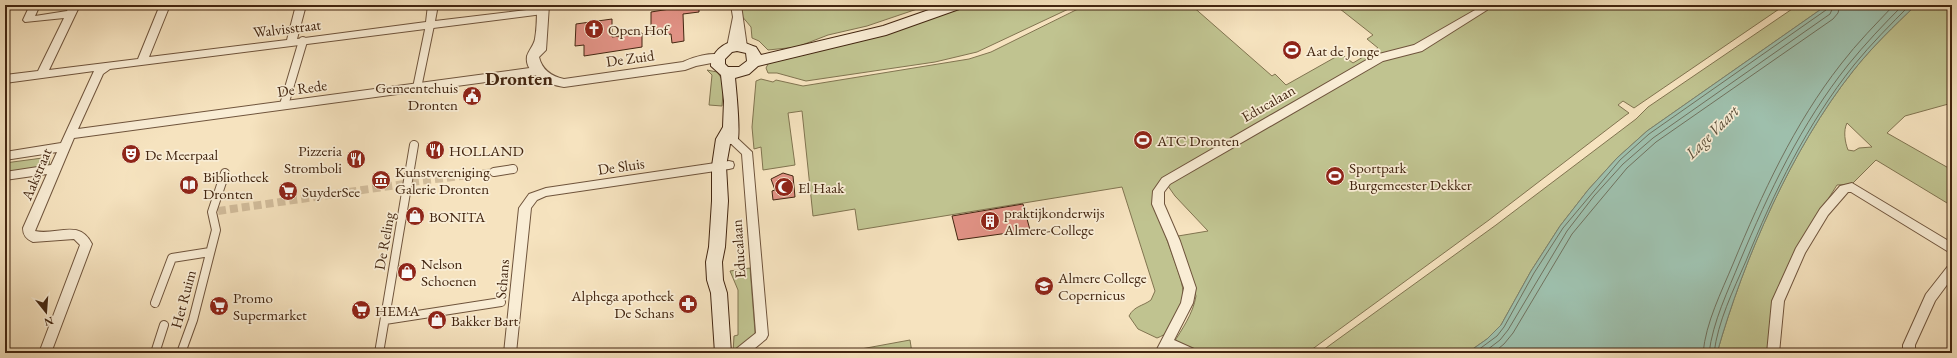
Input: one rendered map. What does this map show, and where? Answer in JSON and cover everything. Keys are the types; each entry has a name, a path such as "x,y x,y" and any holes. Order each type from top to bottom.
{"main road":[{"path":"722,353 720,293 715,280 714,262 717,247 720,200 726,188 724,166 730,135 731,100 728,90 723,51 746,52 778,57 794,51 886,30 957,5"},
{"path":"726,67 746,70 746,52"}],"street":[{"path":"36,5 28,20 70,14"},
{"path":"40,75 75,5"},
{"path":"142,62 165,5"},
{"path":"291,43 301,5"},
{"path":"417,88 433,5"},
{"path":"736,5 737,16 746,52"},
{"name":"Educalaan","path":"1164,348 1187,303 1190,288 1174,241 1158,204 1159,191 1166,181 1379,58 1389,54 1410,52 1418,48 1482,10 1475,5"},
{"name":"Walvisstraat","path":"5,79 430,25 543,8"},
{"name":"De Zuid","path":"543,8 539,43 540,57 547,69 565,78 578,81"},
{"path":"284,105 303,41"},
{"name":"De Zuid","path":"539,43 533,57 532,72 558,82 578,81 686,66 694,68 726,67"},
{"name":"Aakstraat","path":"45,353 84,251 85,241 80,236 75,234 40,238 34,237 29,233 29,228 96,76 106,67"},
{"name":"De Rede","path":"70,134 532,72"},
{"name":"Educalaan","path":"730,135 747,152 762,335 740,353"},
{"name":"De Reling","path":"380,353 414,145"},
{"path":"5,156 64,147"},
{"name":"De Sluis","path":"525,208 529,200 539,193 724,166"},
{"path":"5,176 55,169"},
{"path":"494,172 513,169"},
{"name":"Het Ruim","path":"182,353 193,320 216,230 215,212 225,173"},
{"path":"1773,353 1778,300 1800,251 1824,212 1844,189 1852,187 1952,249"},
{"name":"Schans","path":"510,353 525,208"},
{"name":"Het Ruim","path":"156,303 172,258 210,252"},
{"path":"1909,353 1909,345 1930,298 1952,269"},
{"path":"385,320 501,302"},
{"name":"Het Ruim","path":"155,353 164,325"},
{"path":"1164,348 1190,353"}],"green space":[{"path":"741,5 929,5 867,26 828,35 797,47 768,50 759,41 752,38 751,27 741,15"},
{"path":"968,5 1077,5 977,52 935,62 806,81 777,73 768,73 766,68 769,62"},
{"name":"Sportpark Burgemeester Dekker","path":"1086,5 1178,5 1182,8 1186,5 1191,5 1272,76 1275,74 1286,85 1341,54 1353,63 1378,48 1367,39 1373,35 1335,5 1785,5 1634,108 1623,101 1618,105 1629,113 1489,220 1307,353 1192,353 1173,344 1190,315 1196,296 1178,236 1208,231 1175,196 1163,179 1157,187 1156,199 1164,232 1181,281 1183,300 1181,307 1169,329 1166,333 1157,338 1138,329 1129,316 1136,308 1151,300 1155,291 1122,187 858,230 855,209 813,216 802,111 788,113 795,165 763,170 761,147 754,149 752,127 756,81 761,79 773,82 776,80 803,86 969,59 991,52"},
{"path":"1798,5 1827,5 1647,131 1617,158 1588,190 1560,226 1531,271 1501,325 1487,339 1467,353 1319,353 1496,225 1636,119 1648,107"},
{"path":"1916,5 1952,5 1952,103 1905,116 1887,133 1952,170 1952,206 1876,160 1852,184 1837,185 1818,215 1779,293 1770,353 1717,353 1741,280 1756,242 1790,169 1810,134 1831,101 1860,62 1875,45","holes":["1847,123 1872,147 1859,148 1854,151 1848,150 1845,136"]},
{"path":"707,70 717,72 724,82 722,106 709,105 712,75"},
{"path":"50,157 49,167 5,173 5,163"},
{"path":"750,268 755,332 754,336 735,353 733,353 734,336 738,335 738,290 730,271"},
{"path":"910,340 912,353 850,353 850,351"}],"water":[{"name":"Lage Vaart","path":"1827,5 1916,5 1860,62 1831,101 1810,134 1772,205 1756,242 1728,317 1717,353 1467,353 1487,339 1501,325 1531,271 1560,226 1588,190 1617,158 1647,131"}],"building":[{"path":"699,5 699,12 683,14 684,41 672,43 671,34 651,36 651,12 676,8 676,6"},
{"name":"Open Hof","path":"612,19 612,37 642,33 642,47 584,56 584,45 575,46 576,24"},
{"name":"El Haak","path":"783,173 793,176 795,197 773,200 772,191 775,190 771,179"},
{"name":"praktijkonderwijs Almere-College","path":"1023,204 1030,230 958,240 952,216"}],"tunnel":[{"path":"411,182 494,172"},
{"path":"218,211 404,184"}],"place":[{"name":"Open Hof","path":"594,29"},
{"name":"Aat de Jonge","path":"1292,50"},
{"name":"Gemeentehuis Dronten","path":"472,96"},
{"name":"ATC Dronten","path":"1143,140"},
{"name":"HOLLAND","path":"435,150"},
{"name":"De Meerpaal","path":"131,154"},
{"name":"Pizzeria Stromboli","path":"356,159"},
{"name":"Sportpark Burgemeester Dekker","path":"1335,176"},
{"name":"Kunstvereniging Galerie Dronten","path":"381,180"},
{"name":"Bibliotheek Dronten","path":"189,185"},
{"name":"El Haak","path":"784,187"},
{"name":"SuyderSee","path":"288,191"},
{"name":"BONITA","path":"415,216"},
{"name":"praktijkonderwijs Almere-College","path":"990,221"},
{"name":"Nelson Schoenen","path":"407,272"},
{"name":"Almere College Copernicus","path":"1044,286"},
{"name":"Alphega apotheek De Schans","path":"688,304"},
{"name":"Promo Supermarket","path":"219,306"},
{"name":"HEMA","path":"361,310"},
{"name":"Bakker Bart","path":"437,320"}],"district":[{"name":"Dronten","path":"519,78"}]}
